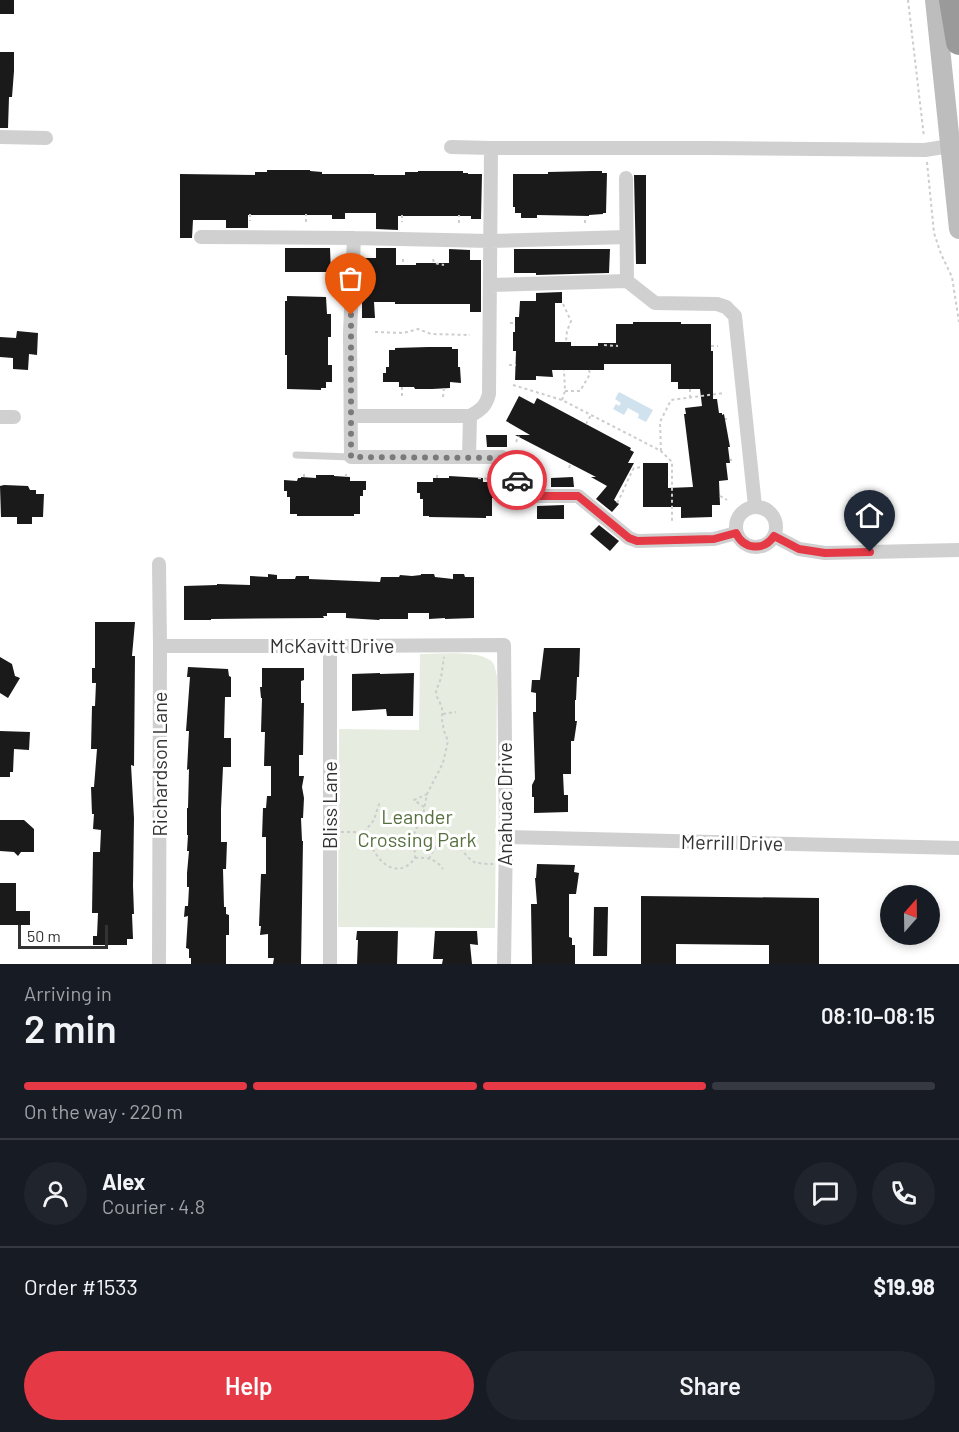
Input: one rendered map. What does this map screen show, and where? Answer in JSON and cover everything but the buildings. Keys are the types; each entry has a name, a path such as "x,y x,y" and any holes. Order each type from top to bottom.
{"highway":[{"path":"952,0 959,42"}],"main road":[{"path":"935,0 959,229"}],"street":[{"path":"0,137 46,138"},
{"path":"451,147 925,150 950,146"},
{"path":"351,416 470,416 480,411 486,404 489,393 491,148"},
{"path":"626,178 627,282"},
{"path":"201,237 490,241 626,237"},
{"path":"354,238 351,322 351,457 502,458 517,468 519,496 578,496 629,538 637,541 714,539 736,533"},
{"path":"490,285 627,282 655,303 717,304 726,307 735,316 754,506"},
{"path":"469,457 470,416"},
{"path":"754,506 771,513 776,524 774,536 766,545 754,547 743,543 735,527 739,515 754,506"},
{"path":"774,536 799,549 825,553 959,550"},
{"name":"Richardson Lane","path":"159,564 159,964"},
{"name":"McKavitt Drive","path":"160,646 504,645"},
{"name":"Anahuac Drive","path":"504,645 506,837 504,964"},
{"name":"Bliss Lane","path":"330,646 330,964"},
{"name":"Merrill Drive","path":"506,837 959,848"}],"lane":[{"path":"296,455 351,457"}],"path":[{"path":"908,0 925,144"},
{"path":"926,156 934,233 952,277 959,322"},
{"path":"245,219 250,220 250,214"},
{"path":"306,214 306,222"},
{"path":"402,215 402,222"},
{"path":"459,215 459,223"},
{"path":"585,217 585,223"},
{"path":"433,258 434,263 444,265"},
{"path":"403,259 403,265"},
{"path":"563,304 571,321 566,342"},
{"path":"510,323 515,323"},
{"path":"375,332 403,333 418,328 431,334 470,335"},
{"path":"604,345 618,346"},
{"path":"711,346 718,346"},
{"path":"509,365 516,365"},
{"path":"562,400 565,391 564,370"},
{"path":"565,391 580,391 590,374 589,370"},
{"path":"513,386 562,400 661,450 672,462 670,485 674,503 672,522"},
{"path":"402,387 402,396"},
{"path":"443,397 444,387"},
{"path":"690,389 690,398"},
{"path":"661,450 660,422 671,400 724,393"},
{"path":"586,424 591,415"},
{"path":"516,442 519,436"},
{"path":"568,468 571,463"},
{"path":"617,503 626,489 627,475 634,468 643,467"},
{"path":"478,478 492,479 492,474"},
{"path":"720,496 727,500"},
{"path":"364,832 376,854 394,869 401,869 415,858 414,836 417,825 423,815 427,794 443,763 448,741 442,720 442,707 436,691 441,678 444,657"},
{"path":"443,714 456,712"},
{"path":"424,807 414,800 427,794"},
{"path":"364,832 374,820 380,801"},
{"path":"341,832 364,832"},
{"path":"429,859 438,844 447,841 455,844 473,861 494,864"},
{"path":"415,858 437,862 443,869"}],"green space":[{"name":"Leander Crossing Park","path":"420,654 470,654 488,659 495,668 497,677 495,928 338,927 339,729 419,730"}],"water":[{"path":"619,392 653,410 646,422 638,418 639,414 628,408 624,415 613,409 616,404 619,406 621,403 615,399"}],"way so far":[{"path":"351,315 351,457 502,458 517,468 517,480"}],"route":[{"path":"517,480 519,496 578,496 629,538 637,541 714,539 736,533 743,543 754,547 766,545 774,536 799,549 825,553 870,552"}]}
